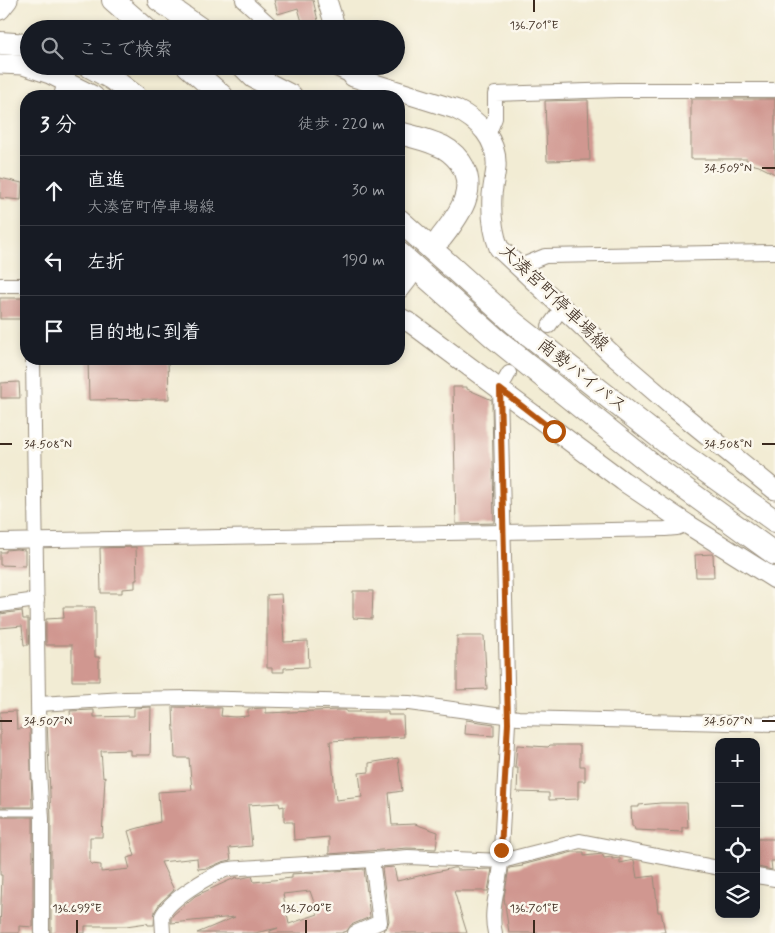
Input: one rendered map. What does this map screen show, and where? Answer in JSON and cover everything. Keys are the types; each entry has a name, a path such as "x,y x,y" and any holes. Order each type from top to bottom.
{"highway":[{"path":"153,0 175,20"},
{"path":"159,0 188,20"},
{"path":"115,1 131,20"},
{"path":"115,1 136,20"},
{"path":"0,43 20,44"},
{"path":"106,75 127,90"},
{"path":"181,75 198,90"},
{"path":"198,75 215,90"},
{"path":"237,75 253,90"},
{"path":"253,75 280,90"},
{"path":"405,135 436,144 447,150 463,167 468,184 465,202 441,238"},
{"name":"南勢バイパス","path":"405,225 522,329 668,444 775,520"},
{"name":"南勢バイパス","path":"405,258 496,339 656,467 775,554"}],"main road":[{"path":"0,10 8,0"},
{"path":"327,0 333,20"},
{"path":"0,64 20,66"},
{"path":"51,75 63,89"},
{"name":"大湊宮町停車場線","path":"359,75 401,90"},
{"name":"大湊宮町停車場線","path":"405,91 468,115 488,135 494,148 496,161 492,197 494,234 498,248 616,358 775,490"},
{"path":"405,320 504,381 615,475 687,524 775,579"}],"street":[{"path":"243,0 265,20"},
{"path":"488,135 495,118 495,94 618,90 775,90"},
{"path":"518,267 545,256 775,252"},
{"path":"0,285 20,285"},
{"path":"549,326 562,308"},
{"path":"33,365 42,933"},
{"path":"495,933 493,916 502,861 508,723 506,716 504,381"},
{"path":"0,541 504,533 665,529 678,528 687,524"},
{"path":"0,605 37,600"},
{"path":"39,704 125,699 409,703 518,718 775,724"},
{"path":"162,933 162,916 169,906 202,882 227,870 241,868 408,857 502,861 580,841 715,867"},
{"path":"355,933 380,922 372,860"},
{"path":"760,877 775,879"}],"lane":[{"path":"0,812 41,812"}],"building":[{"path":"274,0 313,0 318,20 301,20 298,8 278,14"},
{"path":"691,99 775,99 775,174 759,166 747,163 747,159 691,159"},
{"path":"588,100 590,160 547,161 545,101"},
{"path":"0,178 20,183 20,200 0,198"},
{"path":"0,298 20,298 20,319 0,319"},
{"path":"88,365 168,365 169,399 89,400"},
{"path":"19,382 20,398 1,398 1,383"},
{"path":"453,387 467,387 467,389 492,400 494,523 456,524"},
{"path":"136,547 137,580 135,580 135,588 122,589 122,593 101,593 100,548"},
{"path":"16,549 25,550 25,566 0,565 0,552"},
{"path":"713,554 714,577 696,577 695,555"},
{"path":"353,591 373,591 372,619 353,618"},
{"path":"281,594 284,642 308,641 309,667 284,668 284,672 272,672 272,668 267,668 267,595"},
{"path":"63,607 95,607 95,657 99,657 99,681 72,681 72,645 46,645 46,619 64,618"},
{"path":"22,611 23,619 28,619 28,645 24,645 22,626 0,628 0,614"},
{"path":"457,636 484,636 487,689 457,690"},
{"path":"151,707 150,755 130,755 130,750 101,751 103,778 105,777 102,837 90,837 90,862 91,864 101,865 101,872 130,869 127,858 135,856 128,831 160,822 158,792 192,790 189,758 175,758 173,707 222,708 221,716 235,717 248,716 248,709 264,708 266,708 266,713 346,710 346,712 388,712 388,715 403,715 404,737 330,741 336,800 362,797 359,773 369,772 369,763 398,758 402,791 389,793 392,825 415,824 438,832 436,849 407,848 329,854 329,837 294,840 293,822 284,822 284,806 280,807 279,803 248,805 252,846 229,848 231,860 208,868 198,869 197,858 161,862 174,890 160,903 155,911 154,925 148,925 147,923 126,926 85,926 85,933 51,933 51,819 47,720 71,721 70,711 94,710 94,717 134,716 134,708"},
{"path":"16,711 17,729 30,728 32,807 0,807 0,712"},
{"path":"466,720 494,724 494,736 465,734"},
{"path":"517,745 548,747 550,745 580,745 580,766 585,766 585,781 578,781 578,799 549,800 549,793 517,792 518,768 515,768"},
{"path":"661,803 687,803 688,827 682,827 682,832 635,830 634,826 632,826 631,807"},
{"path":"0,817 33,817 33,927 19,926 19,933 0,933 2,875 0,875"},
{"path":"760,839 775,839 775,861 771,861 772,870 760,867"},
{"path":"573,852 584,852 584,856 602,854 604,858 620,858 620,863 634,860 637,878 654,876 658,912 661,912 665,932 509,933 504,897 509,868"},
{"path":"394,867 397,881 453,868 457,868 457,870 492,869 488,891 454,891 467,933 385,933 383,930 387,927 389,921 382,868"},
{"path":"364,869 370,917 351,925 347,931 341,933 270,933 270,931 278,928 255,933 197,933 235,917 171,923 173,915 195,896 237,877 238,879 252,876 254,882 292,878 292,874","holes":["310,891 318,914 289,924 283,894"]}],"route":[{"path":"501,850 508,723 506,716 500,389 554,431"}]}
